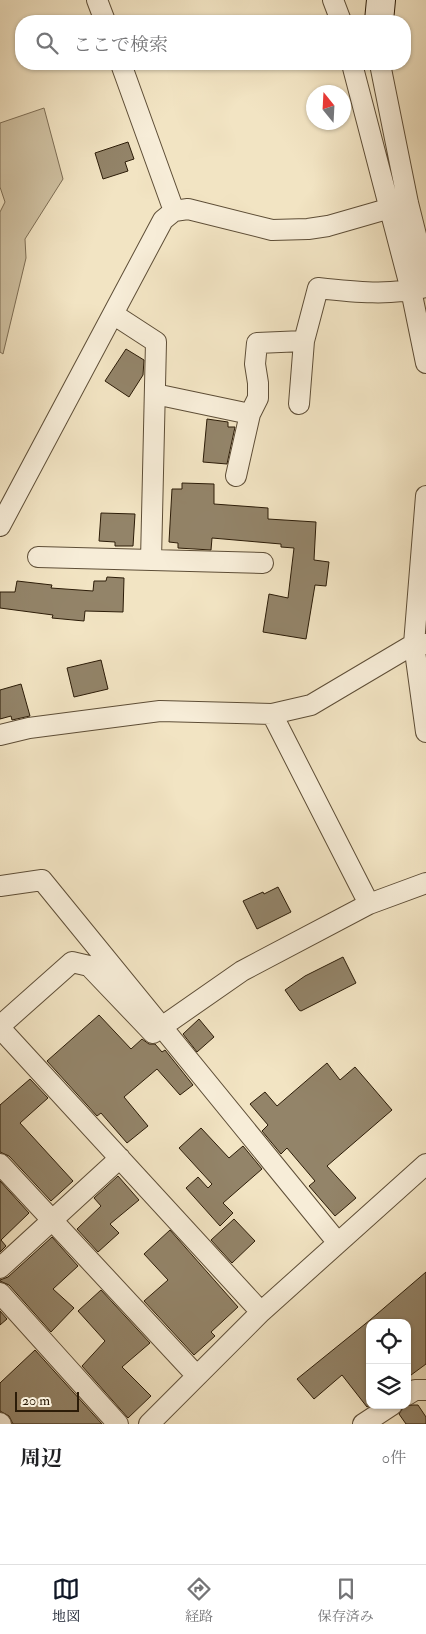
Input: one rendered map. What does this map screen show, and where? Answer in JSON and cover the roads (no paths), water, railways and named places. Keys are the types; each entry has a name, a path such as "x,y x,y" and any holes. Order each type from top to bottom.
{"street":[{"path":"97,0 103,15"},
{"path":"333,0 339,15"},
{"path":"379,15 381,0"},
{"path":"123,70 174,210"},
{"path":"354,70 389,209 419,288 426,364"},
{"path":"381,70 408,203 426,275"},
{"path":"0,526 163,220 174,210 188,209 272,230 281,230 328,226 408,203"},
{"path":"299,404 304,341 318,288 358,293 419,288"},
{"path":"114,314 156,342 151,560"},
{"path":"236,476 250,414 258,398 255,364 258,343 304,341"},
{"path":"154,394 250,414"},
{"path":"426,496 420,644 426,732"},
{"path":"38,557 263,563"},
{"path":"0,735 29,728 160,712 272,714 311,705 420,644"},
{"path":"272,714 369,904"},
{"path":"0,886 42,880 338,1243"},
{"path":"261,1312 0,1027 72,962 90,966 153,1033 242,971 369,904 426,883"},
{"path":"0,1268 120,1158"},
{"path":"0,1164 197,1376"},
{"path":"149,1424 261,1312 426,1164"},
{"path":"0,1293 118,1424"},
{"path":"411,1392 415,1390 426,1390"},
{"path":"363,1424 386,1409"}]}
